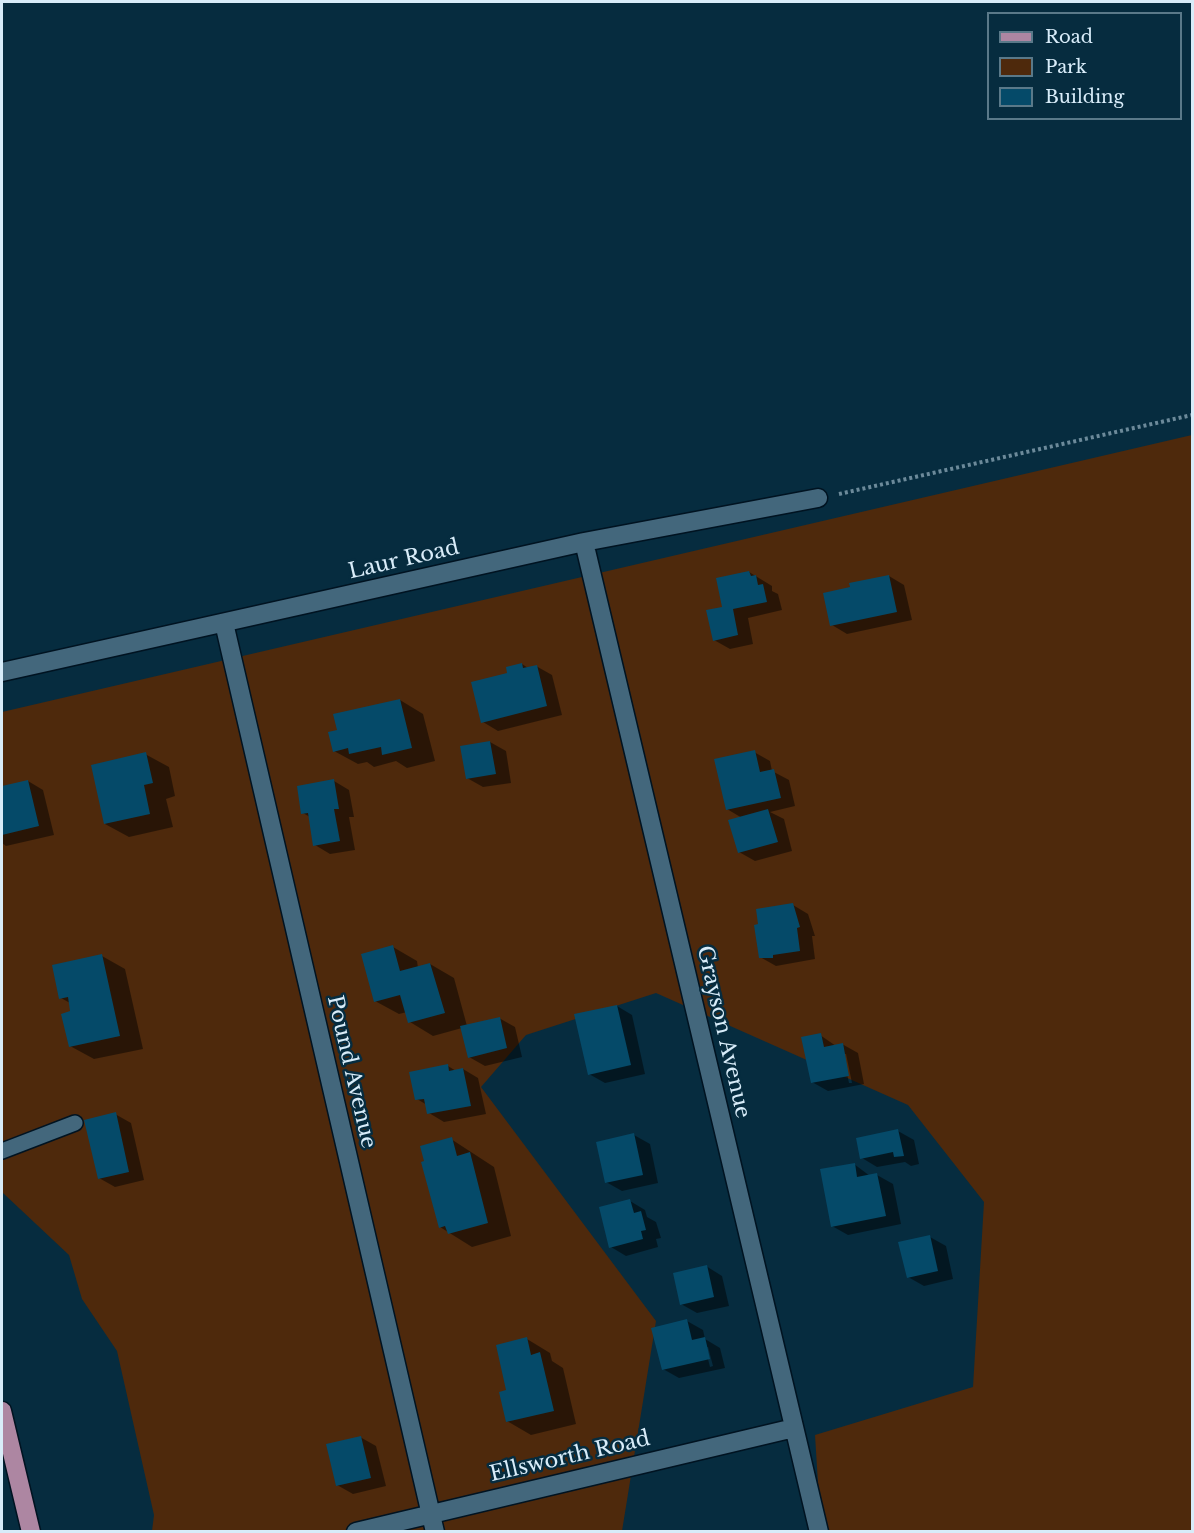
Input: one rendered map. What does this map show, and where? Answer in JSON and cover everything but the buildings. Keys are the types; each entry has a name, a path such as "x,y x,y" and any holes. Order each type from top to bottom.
{"main road":[{"path":"2,1411 31,1532"}],"street":[{"name":"Laur Road","path":"2,672 584,542 818,498"},
{"name":"Grayson Avenue","path":"584,542 819,1532"},
{"name":"Pound Avenue","path":"224,623 435,1532"},
{"name":"Ellsworth Road","path":"356,1532 794,1428"}],"lane":[{"path":"2,1151 75,1123"}],"path":[{"path":"818,498 1192,415"}],"green space":[{"path":"1192,435 1192,1531 821,1531 815,1435 973,1387 984,1202 908,1105 656,993 526,1035 481,1087 656,1321 622,1531 152,1531 154,1515 117,1351 82,1299 69,1255 3,1193 2,712"}]}
